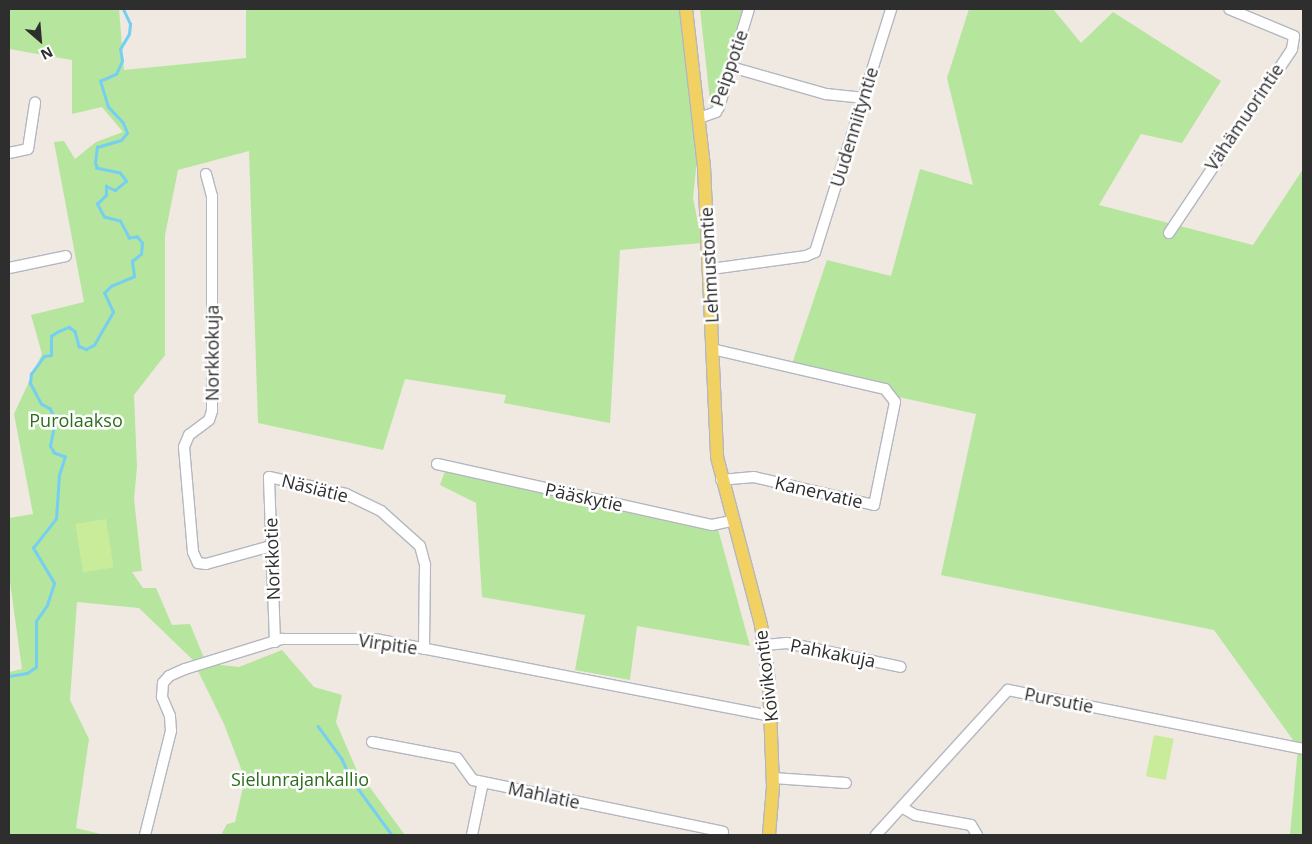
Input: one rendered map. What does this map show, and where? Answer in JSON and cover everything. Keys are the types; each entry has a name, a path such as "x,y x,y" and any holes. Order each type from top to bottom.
{"main road":[{"name":"Lehmustontie","path":"686,9 699,118 711,269 713,410 721,480 732,521"},
{"name":"Koivikontie","path":"732,521 765,645 772,716 773,778 769,835"}],"street":[{"name":"Peippotie","path":"699,118 716,112 749,9"},
{"name":"Uudenniityntie","path":"711,269 806,256 815,252 891,9"},
{"name":"Vähämuorintie","path":"1169,233 1292,49 1294,36 1229,9"},
{"path":"731,67 826,94 862,98"},
{"path":"9,153 28,150 35,103"},
{"name":"Norkkokuja","path":"206,174 212,196 212,411 210,420 189,435 184,447 193,552 198,564 206,564 271,546"},
{"path":"9,268 66,256"},
{"name":"Kanervatie","path":"712,349 885,389 891,394 895,402 874,505 754,477 721,480"},
{"name":"Pääskytie","path":"437,464 712,524 732,521"},
{"name":"Norkkotie","path":"269,477 275,642"},
{"name":"Näsiätie","path":"269,477 346,494 381,511 420,546 426,565 424,650"},
{"name":"Virpitie","path":"145,835 171,731 170,716 162,696 163,683 169,676 185,669 275,642 375,639 772,716"},
{"name":"Pahkakuja","path":"765,645 787,643 901,667"},
{"name":"Pursutie","path":"876,835 903,808 1008,690 1303,749"},
{"name":"Mahlatie","path":"372,742 457,758 473,780 725,833"},
{"path":"773,778 846,784"},
{"path":"472,835 483,782"},
{"path":"903,808 924,817 971,826 977,835"}],"green space":[{"name":"Purolaakso","path":"9,9 119,9 124,70 246,58 246,9 679,9 697,159 693,198 702,243 620,250 610,423 504,403 506,395 405,379 383,450 258,423 249,151 178,170 165,235 165,355 134,395 137,467 134,499 142,571 132,572 143,588 156,588 172,625 190,624 204,658 194,661 139,608 77,602 70,700 89,739 76,828 105,835 9,835 9,672 22,669 9,575 9,518 33,514 14,414 42,354 31,315 84,302 54,142 64,141 75,159 96,142 123,132 102,107 72,114 72,60 9,49"},
{"path":"700,9 744,9 716,108 711,110"},
{"path":"969,9 1053,9 1081,43 1113,12 1221,81 1182,143 1141,134 1099,205 1253,245 1303,169 1303,835 1290,835 1298,747 1214,630 941,575 976,414 789,373 827,260 891,276 920,169 973,185 947,78"},
{"path":"445,471 718,529 750,646 637,626 630,680 575,670 585,615 482,597 476,503 440,485"},
{"path":"106,519 114,567 83,572 75,524"},
{"name":"Sielunrajankallio","path":"282,650 314,687 342,695 336,722 363,785 368,785 405,835 221,835 227,824 235,822 245,779 224,724 197,669 212,664 239,667"},
{"path":"1154,735 1174,739 1166,780 1146,776"}],"waterway":[{"path":"9,676 27,673 36,667 36,621 47,605 54,583 33,548 56,519 59,475 65,457 54,453 50,446 55,421 50,409 41,404 30,383 31,374 44,356 51,355 51,336 57,332 69,327 75,331 79,346 86,349 94,345 113,312 104,293 111,286 134,276 132,261 141,254 142,243 137,237 129,238 120,221 104,217 97,204 106,195 106,186 115,190 126,181 120,173 97,168 95,163 97,147 121,140 127,133 123,123 108,107 100,81 116,74 122,61 120,49 129,34 130,24 123,9"},
{"path":"318,726 342,759 351,779 392,835"}]}
